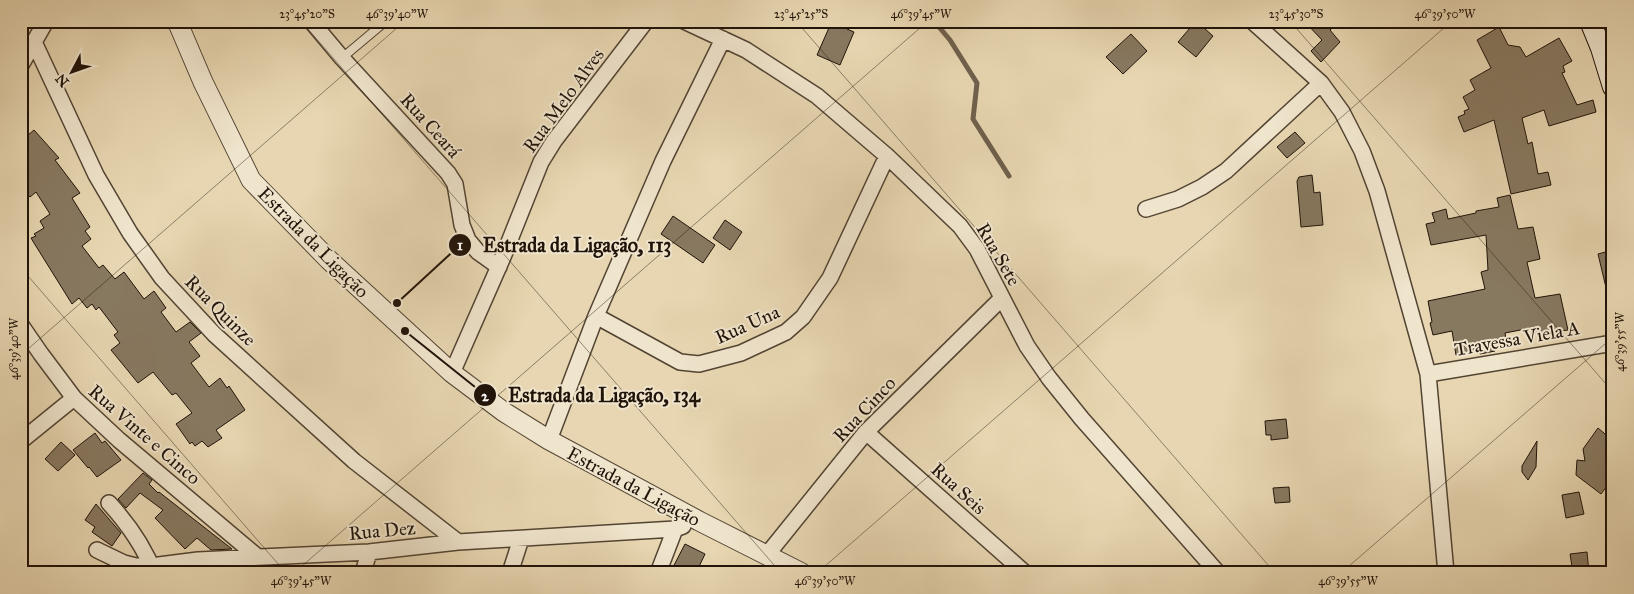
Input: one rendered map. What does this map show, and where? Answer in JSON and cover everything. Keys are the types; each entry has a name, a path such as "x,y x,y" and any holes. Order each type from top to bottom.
{"main road":[{"path":"1590,21 1601,48 1613,87"}],"street":[{"path":"21,65 46,21"},
{"name":"Estrada da Ligação","path":"177,21 203,82 251,180 329,260 452,373 504,412 549,440 699,521 802,573"},
{"name":"Rua Ceará","path":"310,21 448,173 454,184 462,225 468,240 478,252 498,267"},
{"name":"Rua Melo Alves","path":"452,373 541,162 554,141 646,21"},
{"name":"Rua Sete","path":"684,21 746,50 817,96 887,156 960,226 977,250 1027,346 1049,378 1082,419 1218,573"},
{"path":"1252,21 1321,83 1342,112 1362,151 1374,183 1428,374 1446,573"},
{"path":"549,440 596,316 663,161 723,39"},
{"name":"Rua Quinze","path":"34,42 96,175 130,233 162,278 214,334 348,455 458,542"},
{"path":"1146,209 1178,199 1202,187 1226,171 1321,83"},
{"name":"Rua Una","path":"596,316 680,362 688,364 699,364 741,353 786,332 803,317 830,278 887,156"},
{"name":"Rua Cinco","path":"766,556 866,432 1002,298"},
{"name":"Rua Vinte e Cinco","path":"21,325 74,398 119,440 259,558"},
{"name":"Travessa Viela A","path":"1428,374 1613,343"},
{"path":"21,441 74,398"},
{"name":"Rua Seis","path":"866,432 1025,573"},
{"path":"109,503 130,528 153,570"},
{"name":"Rua Dez","path":"97,550 124,562 153,570 259,558 370,552 458,542 675,529 699,521"},
{"path":"658,573 675,529"},
{"path":"510,573 521,539"},
{"path":"363,573 370,552"}],"lane":[{"path":"342,58 386,21"}],"building":[{"path":"832,21 850,21 847,29 854,32 840,65 817,55"},
{"path":"1196,21 1213,36 1196,57 1178,42"},
{"path":"1304,21 1340,21 1330,30 1340,42 1321,62 1311,51 1322,40"},
{"path":"1499,27 1508,45 1520,47 1526,57 1559,38 1572,61 1563,66 1565,72 1562,73 1577,105 1593,100 1596,112 1549,126 1544,110 1522,118 1528,144 1532,142 1538,174 1548,172 1551,185 1511,194 1494,120 1464,132 1458,117 1465,114 1464,111 1469,109 1463,97 1475,90 1470,80 1491,68 1477,40"},
{"path":"1131,34 1147,51 1123,74 1106,57"},
{"path":"34,130 59,158 55,160 80,193 72,198 90,227 85,231 91,239 82,246 99,268 103,265 115,279 124,272 144,299 154,291 166,308 161,312 176,332 190,322 201,333 189,342 200,356 191,363 209,387 220,378 227,388 229,386 245,410 216,430 222,438 208,447 202,441 195,446 192,442 190,444 176,424 192,413 176,393 172,395 153,372 138,383 111,350 120,343 114,335 118,332 99,307 96,310 92,304 87,308 79,298 72,304 31,238 44,228 40,221 50,214 36,192 30,197 21,187 21,141"},
{"path":"1295,132 1305,143 1287,158 1277,147"},
{"path":"1312,175 1314,193 1320,192 1323,225 1301,227 1297,181 1299,177"},
{"path":"1510,195 1518,229 1533,227 1540,259 1527,262 1535,298 1560,294 1568,330 1532,334 1531,328 1505,333 1507,344 1494,346 1495,351 1480,354 1480,351 1456,355 1452,331 1433,335 1428,301 1485,289 1481,272 1488,270 1486,235 1431,245 1426,224 1435,222 1432,213 1446,209 1448,219 1476,213 1476,211 1499,207 1497,198"},
{"path":"673,216 715,245 703,263 661,234"},
{"path":"725,220 742,232 730,250 713,238"},
{"path":"1613,250 1613,295 1608,296 1598,254"},
{"path":"1286,419 1288,438 1271,440 1271,435 1266,435 1265,421"},
{"path":"1613,423 1613,478 1601,494 1576,475 1577,460 1585,461 1583,449 1598,428 1605,434"},
{"path":"95,433 102,443 105,441 121,460 97,477 73,450"},
{"path":"1537,441 1536,467 1528,480 1522,472 1522,466"},
{"path":"61,442 75,455 58,471 45,459"},
{"path":"143,473 152,480 149,484 158,493 232,549 211,550 197,538 185,549 155,518 163,510 140,493 126,508 118,499"},
{"path":"1289,487 1290,502 1275,503 1273,488"},
{"path":"1579,492 1584,514 1566,518 1562,495"},
{"path":"96,504 121,533 112,546 92,532 95,527 85,520"},
{"path":"685,544 705,554 696,573 670,573"},
{"path":"1587,552 1589,573 1573,573 1570,554"}],"waterway":[{"path":"934,21 950,40 977,83 973,119 1009,176"}],"place":[{"name":"Estrada da Ligação, 113","path":"397,303"},
{"name":"Estrada da Ligação, 134","path":"405,331"}]}
